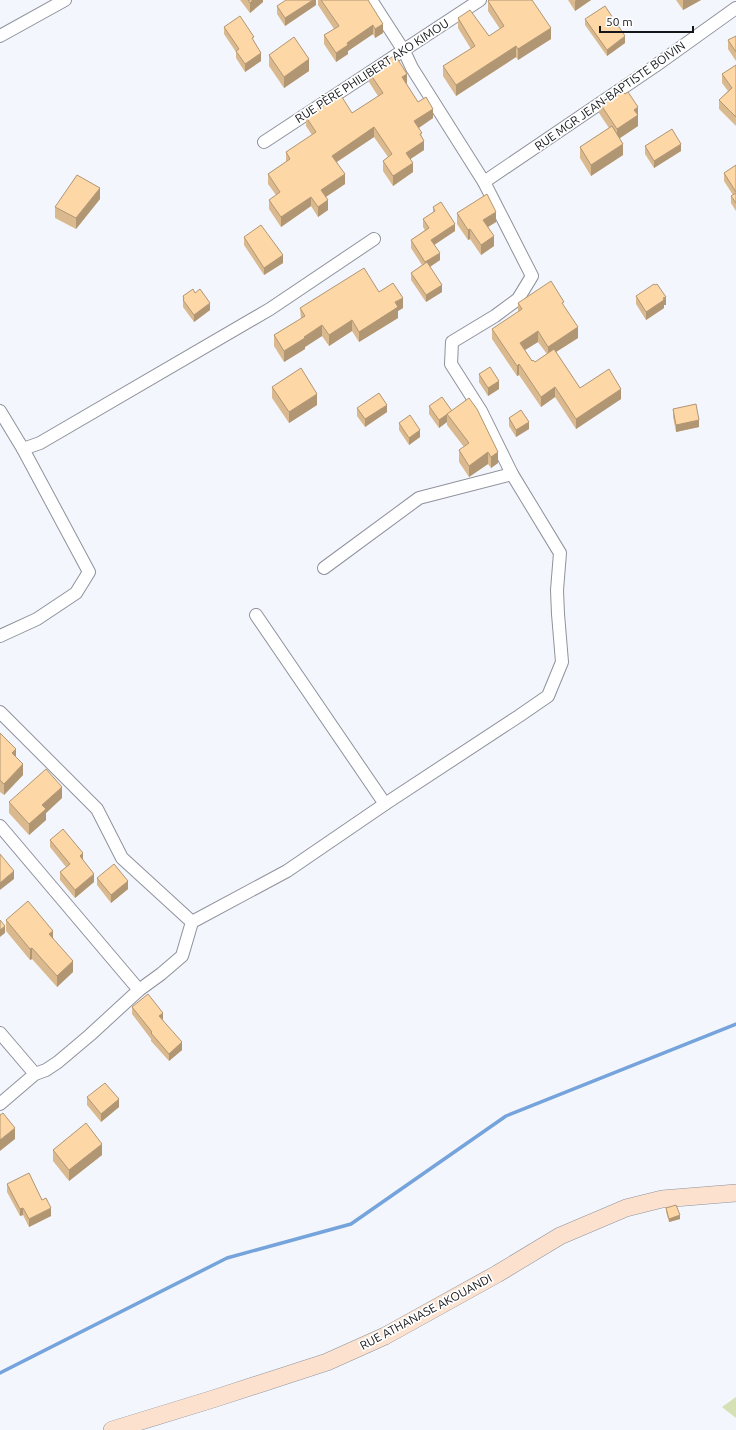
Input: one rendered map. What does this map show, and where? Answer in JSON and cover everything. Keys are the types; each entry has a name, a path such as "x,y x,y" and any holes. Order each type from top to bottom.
{"street":[{"path":"0,36 65,0"},
{"path":"0,1104 35,1074 46,1070 58,1062 90,1035 138,990 161,974 182,956 192,922 287,871 548,696 562,662 557,590 560,553 512,474 481,411 451,364 452,342 495,316 518,299 532,276 484,182 371,0"},
{"name":"RUE PÈRE PHILIBERT AKO KIMOU","path":"264,142 480,0"},
{"name":"RUE MGR JEAN-BAPTISTE BOIVIN","path":"484,182 655,66 736,8"},
{"path":"23,449 40,443 270,309 374,239"},
{"path":"0,411 23,449 89,572 76,593 37,619 0,636"},
{"path":"324,568 419,498 512,474"},
{"path":"256,614 385,804"},
{"path":"0,712 97,809 122,858 192,922"},
{"path":"0,826 138,990"},
{"path":"0,1033 35,1074"},
{"name":"RUE ATHANASE AKOUANDI","path":"112,1430 328,1362 386,1336 497,1274 560,1236 626,1208 662,1199 736,1193"}],"green space":[{"path":"736,1397 736,1418 722,1407"}],"building":[{"path":"286,0 313,0 285,18 277,6"},
{"path":"321,0 368,0 383,24 375,29 373,25 347,43 348,45 336,53 324,35 339,26"},
{"path":"532,0 551,28 518,49 516,46 456,85 443,66 475,46 458,18 470,10 489,36 504,26 488,1"},
{"path":"605,6 625,36 607,50 585,19"},
{"path":"240,16 254,37 252,38 261,53 245,64 236,51 239,49 224,27"},
{"path":"736,36 736,52 728,40"},
{"path":"294,37 309,59 284,77 269,55"},
{"path":"395,55 407,74 402,77 418,102 426,97 433,109 414,121 422,133 420,134 424,141 406,153 413,163 393,176 383,161 392,154 374,127 332,156 345,174 321,190 328,200 318,207 311,197 281,217 269,200 280,192 268,174 290,159 286,152 316,132 306,117 340,94 352,113 383,93 369,72"},
{"path":"736,65 736,117 719,100 732,88 722,74"},
{"path":"620,87 625,94 628,92 638,107 634,110 638,115 617,129 599,102"},
{"path":"612,126 623,144 591,165 580,147"},
{"path":"672,129 681,144 654,161 645,146"},
{"path":"736,165 736,192 724,173"},
{"path":"77,175 100,188 76,218 55,207"},
{"path":"736,193 736,203 731,196"},
{"path":"487,194 496,212 483,220 494,236 481,245 470,229 468,230 457,213"},
{"path":"441,202 455,224 431,240 440,253 425,262 411,240 429,228 423,219 435,211 433,207"},
{"path":"261,225 283,255 264,268 244,237"},
{"path":"427,262 442,285 426,295 411,273"},
{"path":"364,268 379,292 393,283 403,298 395,302 398,307 359,332 352,320 329,335 322,325 284,351 274,335 305,316 300,308"},
{"path":"551,281 564,302 562,303 578,327 548,347 538,331 520,343 532,361 533,360 535,362 554,349 580,388 609,369 621,389 576,419 555,387 541,397 519,364 517,366 492,329 522,309 518,303"},
{"path":"654,284 657,284 666,297 646,312 636,296"},
{"path":"193,289 195,293 200,289 210,303 194,315 183,300 183,296"},
{"path":"490,367 499,381 488,388 479,374"},
{"path":"301,368 317,394 289,412 272,387"},
{"path":"379,393 387,405 365,419 357,408"},
{"path":"442,397 452,411 439,420 429,406"},
{"path":"469,398 477,409 498,452 491,457 488,452 469,466 459,450 469,443 447,414"},
{"path":"696,404 699,420 676,425 673,409"},
{"path":"521,410 529,422 516,430 509,418"},
{"path":"410,415 420,430 409,438 399,423"},
{"path":"0,733 16,749 12,753 23,764 4,784 0,780"},
{"path":"46,769 62,787 42,805 46,809 29,824 9,802"},
{"path":"63,829 83,853 80,856 94,874 75,890 60,872 70,864 50,840"},
{"path":"0,854 14,871 0,883"},
{"path":"114,864 128,881 111,895 97,878"},
{"path":"28,901 53,931 49,934 73,961 57,976 32,948 30,949 6,920"},
{"path":"0,920 5,926 0,930"},
{"path":"148,994 163,1013 159,1016 182,1042 169,1054 132,1007"},
{"path":"105,1083 119,1099 101,1114 87,1097"},
{"path":"3,1113 15,1128 0,1140 0,1115"},
{"path":"86,1123 102,1144 69,1170 53,1150"},
{"path":"29,1173 42,1200 46,1198 51,1208 29,1219 23,1208 20,1209 7,1184"},
{"path":"676,1205 680,1215 669,1219 666,1208"}],"waterway":[{"path":"0,1373 227,1258 351,1224 506,1116 736,1024"}]}
